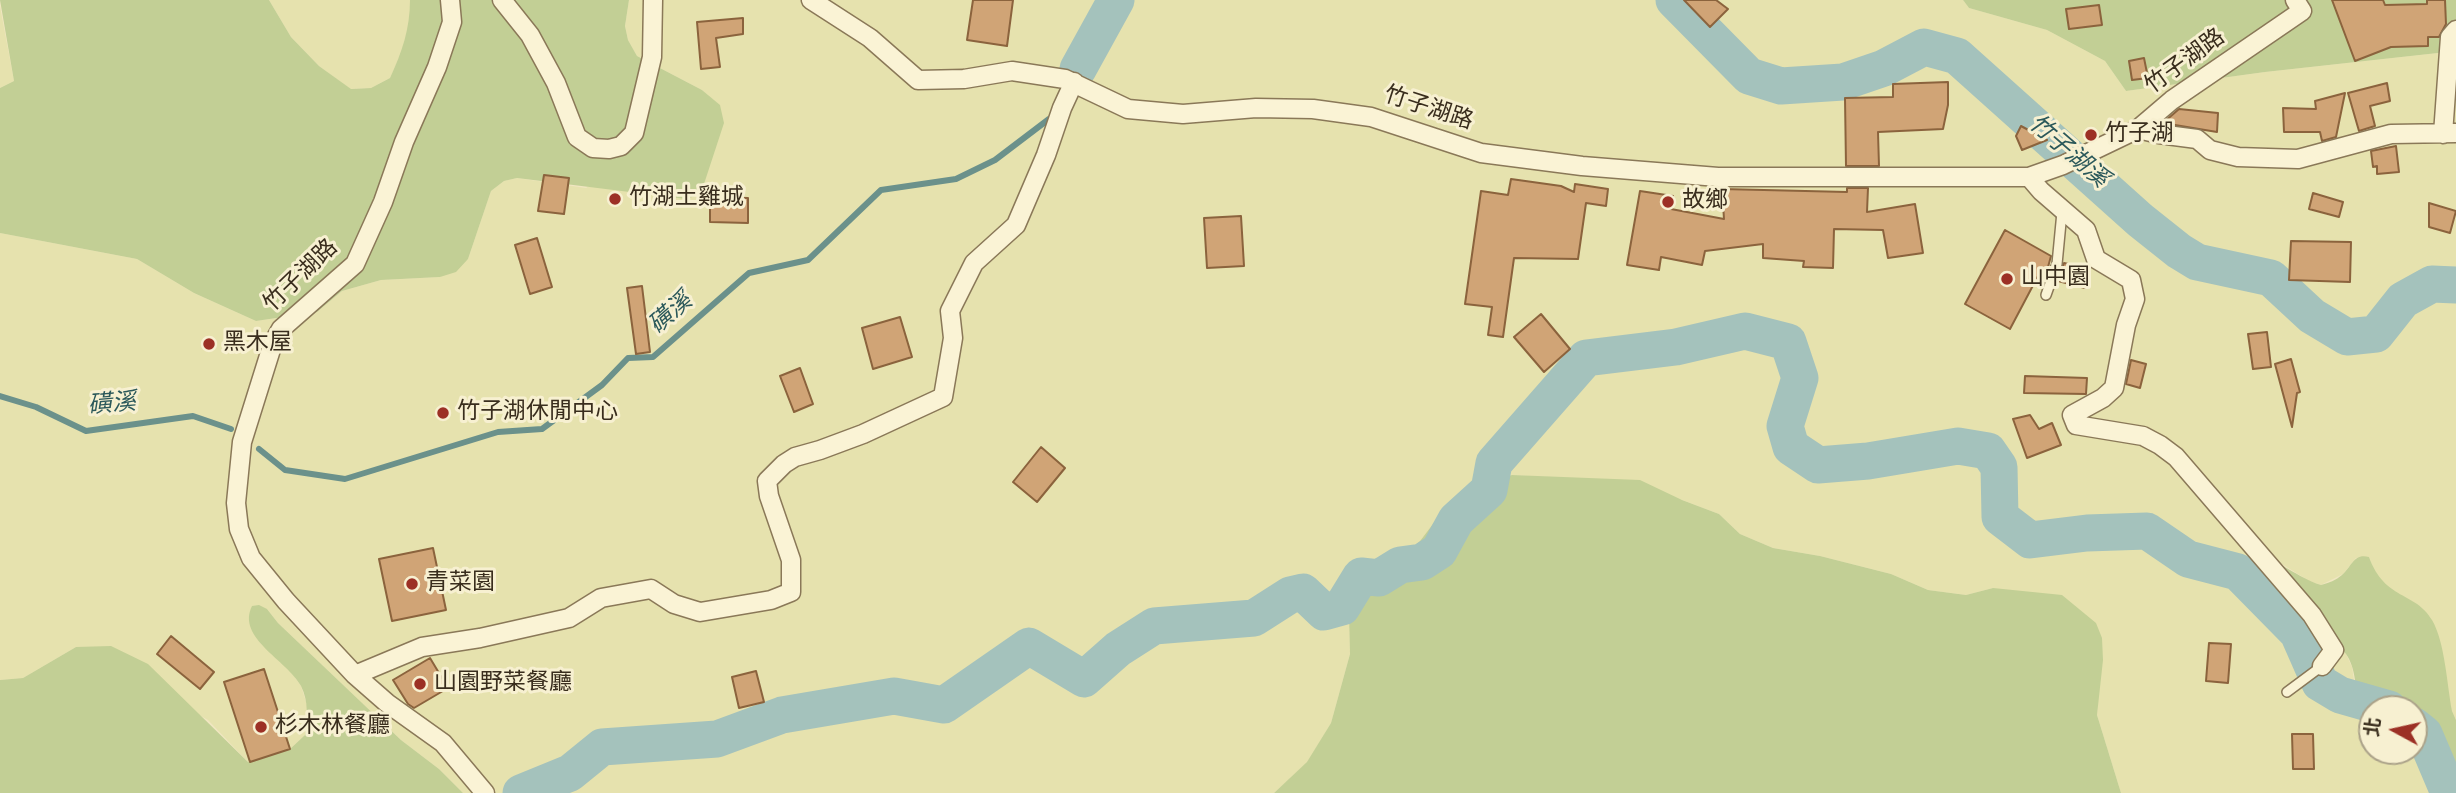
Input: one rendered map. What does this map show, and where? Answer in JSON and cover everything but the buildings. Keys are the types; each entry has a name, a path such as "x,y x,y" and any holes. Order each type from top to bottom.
{"street":[{"name":"竹子湖路","path":"450,0 452,22 438,67 404,142 383,202 355,264 281,329 273,343 242,442 236,503 239,528 251,558 286,601 355,675 387,703 443,743 485,793"},
{"path":"502,0 530,36 556,83 577,136 593,148 609,149 621,146 634,133 652,57 653,0"},
{"name":"竹子湖路","path":"811,0 870,38 918,80 964,79 1012,71 1065,79 1102,99 1128,109 1183,114 1256,108 1313,109 1371,117 1480,153 1582,166 1718,177 2029,177 2063,165 2138,129 2172,100 2302,11 2295,0"},
{"path":"2138,129 2197,139 2210,150 2238,157 2298,159 2391,134 2450,133 2450,37 2456,30"},
{"path":"355,675 422,647 480,638 569,618 601,598 651,589 674,604 700,612 771,600 791,592 791,560 769,496 767,481 795,457 863,434 943,397 953,338 950,312 974,262 1016,225 1074,82"},
{"path":"2029,177 2085,230 2096,259 2131,280 2135,299 2126,325 2114,388 2103,398 2073,415 2076,425 2143,436 2176,457 2312,615 2334,650 2322,666"}],"lane":[{"path":"2046,295 2057,264 2062,210"},
{"path":"2287,692 2322,666"}],"shaded area":[{"path":"269,0 410,0 410,22 401,54 390,78 371,88 350,89 319,66 291,37"},
{"name":"竹子湖","path":"629,0 1963,0 1969,8 2047,30 2105,61 2126,91 2265,72 2456,51 2456,720 2400,596 2383,584 2375,574 2369,557 2356,558 2343,574 2321,585 2309,581 2274,559 2250,557 2247,564 2248,572 2335,642 2346,654 2352,667 2358,707 2358,765 2424,765 2433,793 2121,793 2097,715 2098,696 1993,588 1966,595 1928,590 1891,574 1820,556 1773,548 1740,534 1719,514 1682,500 1546,477 1512,475 1479,483 1469,489 1445,508 1420,541 1359,591 1349,617 1350,654 1331,723 1308,762 1274,793 463,793 439,769 401,740 278,623 267,609 260,643 287,666 301,686 308,708 305,735 290,749 248,762 208,720 76,647 23,678 0,680 0,233 137,259 194,293 256,321 317,312 342,291 381,280 440,277 468,259 491,191 504,181 517,178 586,188 720,106 702,90 637,56 628,40 625,26"},
{"path":"0,6 14,81 0,88"}],"green space":[{"path":"0,0 269,0 291,37 319,66 351,89 371,88 390,78 409,21 410,0 629,0 625,26 628,40 637,56 702,90 720,105 724,123 703,187 695,196 686,199 517,178 504,181 491,191 468,259 456,272 440,277 381,280 342,291 317,312 256,321 194,293 137,259 0,233 0,88 14,81"},
{"path":"1963,0 2456,0 2456,51 2265,72 2126,91 2105,61 2047,30 1969,8"},
{"path":"1512,475 1640,480 1719,514 1740,534 1773,548 1820,556 1891,574 1928,590 1966,595 1993,588 2062,595 2096,623 2102,638 2103,660 2097,715 2121,793 1274,793 1307,762 1331,723 1350,654 1349,617 1359,591 1420,541 1445,508 1469,489 1479,483"},
{"path":"2254,555 2273,561 2321,585 2340,577 2360,557 2369,557 2376,571 2391,589 2425,611 2440,640 2452,711 2456,720 2456,793 2433,793 2424,765 2428,765 2428,695 2358,695 2358,707 2354,672 2346,654 2269,596 2256,583 2249,570 2250,557"},
{"path":"259,605 267,609 278,623 401,740 439,769 463,793 0,793 0,680 23,678 76,647 111,646 148,664 248,762 290,749 305,735 305,698 294,676 265,648 251,628 249,618 252,606"}],"waterway":[{"name":"竹子湖溪","path":"1078,69 1116,0"},
{"name":"竹子湖溪","path":"1674,0 1749,76 1781,86 1843,82 1884,68 1924,47 1957,56 2140,220 2179,251 2197,262 2271,278 2312,316 2347,337 2376,334 2403,300 2432,284 2456,285"},
{"name":"磺溪","path":"259,449 285,470 345,479 498,432 542,429 602,385 628,358 653,357 749,273 808,260 881,190 956,179 995,160 1049,119"},
{"path":"521,793 570,773 602,747 717,739 782,715 894,696 944,705 1029,646 1084,679 1118,649 1154,626 1254,618 1290,595 1303,592 1324,612 1342,607 1361,576 1379,578 1400,565 1422,562 1439,551 1456,520 1489,490 1494,463 1586,358 1676,347 1745,331 1788,342 1800,378 1785,426 1791,447 1818,465 1868,461 1958,446 1988,451 1999,467 2000,517 2030,540 2087,533 2147,531 2188,559 2238,572 2298,633 2320,683 2340,695 2358,700"},
{"name":"磺溪","path":"0,396 36,407 86,431 193,416 231,429"},
{"path":"2428,743 2449,793"}],"place":[{"name":"竹子湖","path":"2091,135"},
{"name":"竹湖土雞城","path":"615,199"},
{"name":"故鄉","path":"1668,202"},
{"name":"山中園","path":"2007,279"},
{"name":"黑木屋","path":"209,344"},
{"name":"竹子湖休閒中心","path":"443,413"},
{"name":"青菜園","path":"412,584"},
{"name":"山園野菜餐廳","path":"420,684"},
{"name":"杉木林餐廳","path":"261,727"}]}
